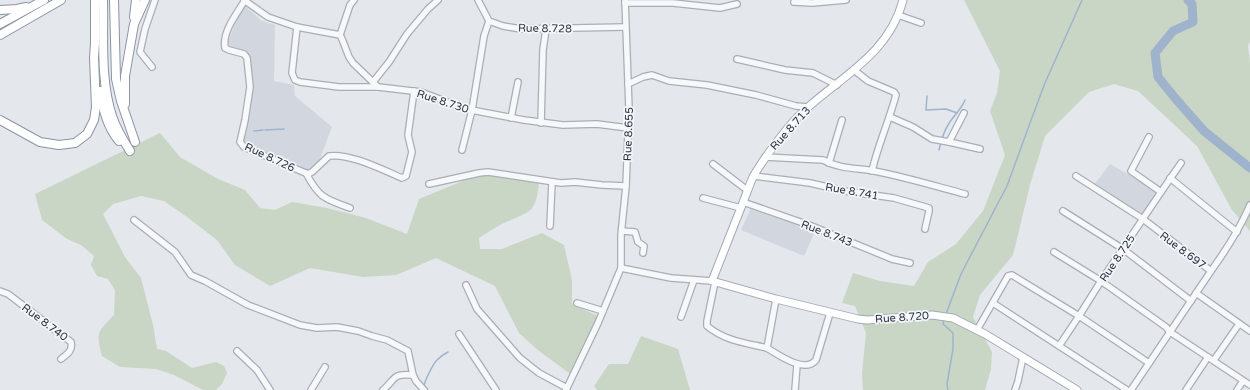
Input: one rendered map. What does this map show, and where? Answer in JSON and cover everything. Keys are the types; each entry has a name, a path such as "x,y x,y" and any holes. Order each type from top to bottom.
{"highway":[{"path":"0,35 61,0"},
{"path":"95,43 101,97 109,127 130,151 115,123 107,94 103,0"},
{"path":"114,0 116,79 126,118 135,142"},
{"path":"126,118 125,76 134,24 136,0"},
{"path":"134,24 146,0"},
{"path":"0,120 40,142 59,145 75,143 87,134 94,120 96,107 94,58 95,1"},
{"path":"0,10 17,9 40,2"},
{"path":"0,24 40,2"}],"main road":[{"name":"Rue 8.713","path":"713,282 747,190 765,157 788,128 808,107 867,60 892,27 903,0"},
{"name":"Rue 8.720","path":"713,282 830,313 867,320 945,316 977,330 1077,390"}],"street":[{"path":"152,67 140,52 144,29 155,0"},
{"path":"245,0 268,17 297,27 340,35"},
{"name":"Rue 8.726","path":"245,0 236,15 224,43 226,48 229,50 244,54 247,58 250,87 246,120 240,142 244,147 308,174 329,156 340,156 378,167 402,178 406,176 412,152 408,135 414,91"},
{"path":"354,0 350,5 340,35 353,63 378,87"},
{"path":"372,82 389,62 408,34 428,9 438,0"},
{"path":"462,150 472,110 484,36 490,21 478,0"},
{"path":"794,2 812,3 846,0"},
{"path":"624,1 673,3 720,8 737,4"},
{"name":"Rue 8.655","path":"567,389 621,268 628,128 628,84 624,1"},
{"path":"898,15 921,23"},
{"name":"Rue 8.728","path":"490,21 503,26 521,29 625,27"},
{"name":"Rue 8.730","path":"297,27 292,74 295,80 300,82 339,87 378,87 422,92 453,105 472,110 541,123 564,125 591,123 628,128"},
{"path":"541,123 543,50 546,29"},
{"path":"737,59 785,70 813,73 836,85"},
{"path":"854,70 868,81 896,93 890,117 872,170"},
{"path":"628,84 642,76 652,75 669,81 707,85 756,95 796,106 808,107"},
{"path":"511,118 518,82"},
{"path":"949,142 964,113"},
{"path":"890,117 913,127 932,139 980,149"},
{"path":"829,163 842,120"},
{"path":"1149,137 1131,171 1161,192"},
{"path":"765,157 819,159 839,167 872,170 965,194"},
{"name":"Rue 8.725","path":"1059,346 1181,163"},
{"path":"713,164 747,190"},
{"path":"429,184 478,172 488,172 552,182 626,186"},
{"path":"306,173 317,192 330,201 350,208"},
{"name":"Rue 8.741","path":"754,176 810,183 845,191 894,198 929,208 925,229"},
{"name":"Rue 8.697","path":"1076,176 1143,219 1211,271 1131,390"},
{"path":"1170,178 1238,232"},
{"path":"550,226 552,182"},
{"name":"Rue 8.743","path":"703,198 742,205 809,225 892,259 910,263"},
{"path":"1211,271 1238,232 1250,205"},
{"path":"1063,211 1123,249 1191,301"},
{"path":"134,220 175,252 191,275 206,281 248,305 300,325 352,329 387,340 408,351 412,375 424,390"},
{"path":"622,231 635,232 638,242 644,246 643,253"},
{"path":"1054,252 1101,281 1166,327 1170,332 1250,385"},
{"path":"621,268 661,276 713,282 707,326 714,333 730,340 767,348 797,364 810,364 814,363 816,360 830,313"},
{"path":"977,330 1008,276 1012,275 1079,316 1149,363"},
{"path":"681,317 694,280"},
{"path":"466,285 477,309 520,358 539,373 567,389"},
{"name":"Rue 8.740","path":"0,291 8,294 71,342 72,346 70,352 61,359"},
{"path":"1196,293 1250,331"},
{"path":"767,348 776,299"},
{"path":"578,303 603,311"},
{"path":"993,303 1127,390"},
{"path":"1214,360 1239,324"},
{"path":"459,334 496,390"},
{"path":"236,351 256,370 270,390"},
{"path":"1015,390 1023,357"},
{"path":"1186,390 1208,357"},
{"path":"795,390 797,364"},
{"path":"311,390 325,367"},
{"path":"383,390 393,378 398,375 412,375"},
{"path":"1237,390 1243,381"}],"shaded area":[{"path":"245,6 262,21 275,25 274,81 294,85 295,96 332,127 316,169 311,171 247,147 242,142 252,86 248,53 230,47 228,42 241,10"},
{"path":"1110,164 1158,191 1159,197 1145,216 1140,216 1094,185"},
{"path":"752,206 815,231 804,256 741,230"}],"green space":[{"path":"964,0 1250,0 1250,41 1248,46 1250,63 1250,231 1232,210 1197,146 1138,91 1114,84 1089,92 1045,136 1030,185 1013,255 980,295 973,317 992,352 991,369 985,390 863,390 862,373 866,333 855,306 842,303 853,273 880,281 914,286 928,262 956,244 983,211 1005,155 990,111 997,93 1000,71"},
{"path":"160,133 180,157 218,179 245,190 260,208 275,210 292,202 327,208 366,218 407,234 419,199 475,176 511,175 539,182 536,200 530,210 497,226 479,238 480,249 502,249 542,233 564,245 572,280 572,304 598,316 598,323 573,376 539,351 519,333 495,286 436,258 396,275 363,277 310,268 270,286 235,265 217,240 187,217 164,201 141,196 113,204 103,214 125,257 141,278 153,325 157,349 166,351 192,368 216,362 224,366 227,373 222,384 216,390 203,390 174,375 156,369 120,367 102,356 99,342 99,333 101,329 114,315 115,290 108,279 97,276 91,265 94,256 81,245 67,239 42,220 35,194"},
{"path":"641,336 678,349 690,390 597,390 594,386 609,364 628,364"}],"waterway":[{"path":"946,314 961,274 1007,186 1045,83 1082,0"},
{"path":"1188,0 1192,4 1193,22 1173,31 1155,53 1158,77 1204,131 1250,168"},
{"path":"927,96 926,110 946,109 957,113"},
{"path":"939,150 946,128 965,100"},
{"path":"265,130 284,129"},
{"path":"254,131 263,130"},
{"path":"944,319 943,324 953,333 953,349 947,384 948,390"},
{"path":"424,386 427,376 435,362 448,352"}]}
